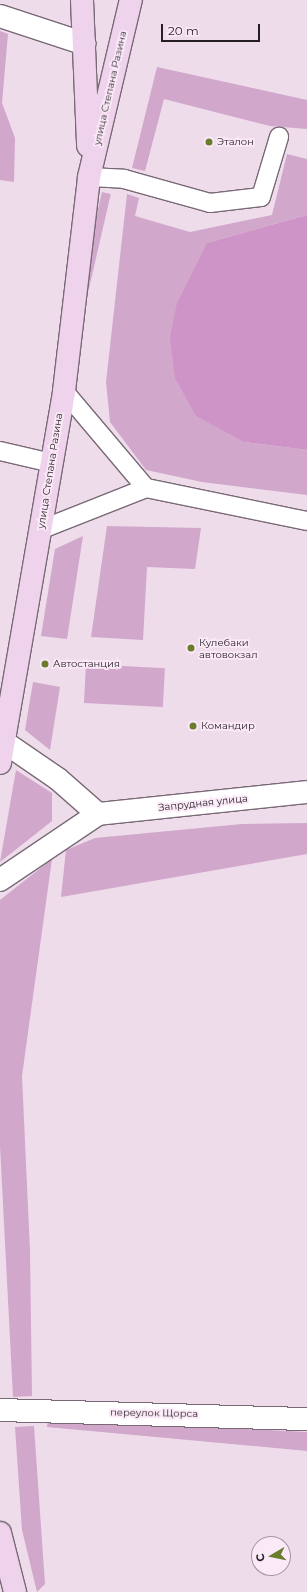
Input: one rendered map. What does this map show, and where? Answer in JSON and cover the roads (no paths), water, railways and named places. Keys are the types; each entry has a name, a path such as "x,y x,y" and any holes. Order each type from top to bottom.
{"main road":[{"name":"улица Степана Разина","path":"82,0 86,44 89,177"},
{"name":"улица Степана Разина","path":"2,753 64,391 89,177 130,0"},
{"path":"0,1533 15,1592"}],"street":[{"path":"0,16 86,44"},
{"path":"2,753 58,779 98,814"},
{"name":"Запрудная улица","path":"0,880 98,814 307,792"},
{"name":"переулок Щорса","path":"0,1410 307,1419"}],"lane":[{"path":"89,177 124,179 210,203 261,197 278,137"},
{"path":"64,391 146,488"},
{"path":"0,451 52,463"},
{"path":"40,530 146,488 307,521"}],"place":[{"name":"Эталон","path":"209,142"},
{"name":"Кулебаки автовокзал","path":"191,648"},
{"name":"Автостанция","path":"45,664"},
{"name":"Командир","path":"193,726"}]}
